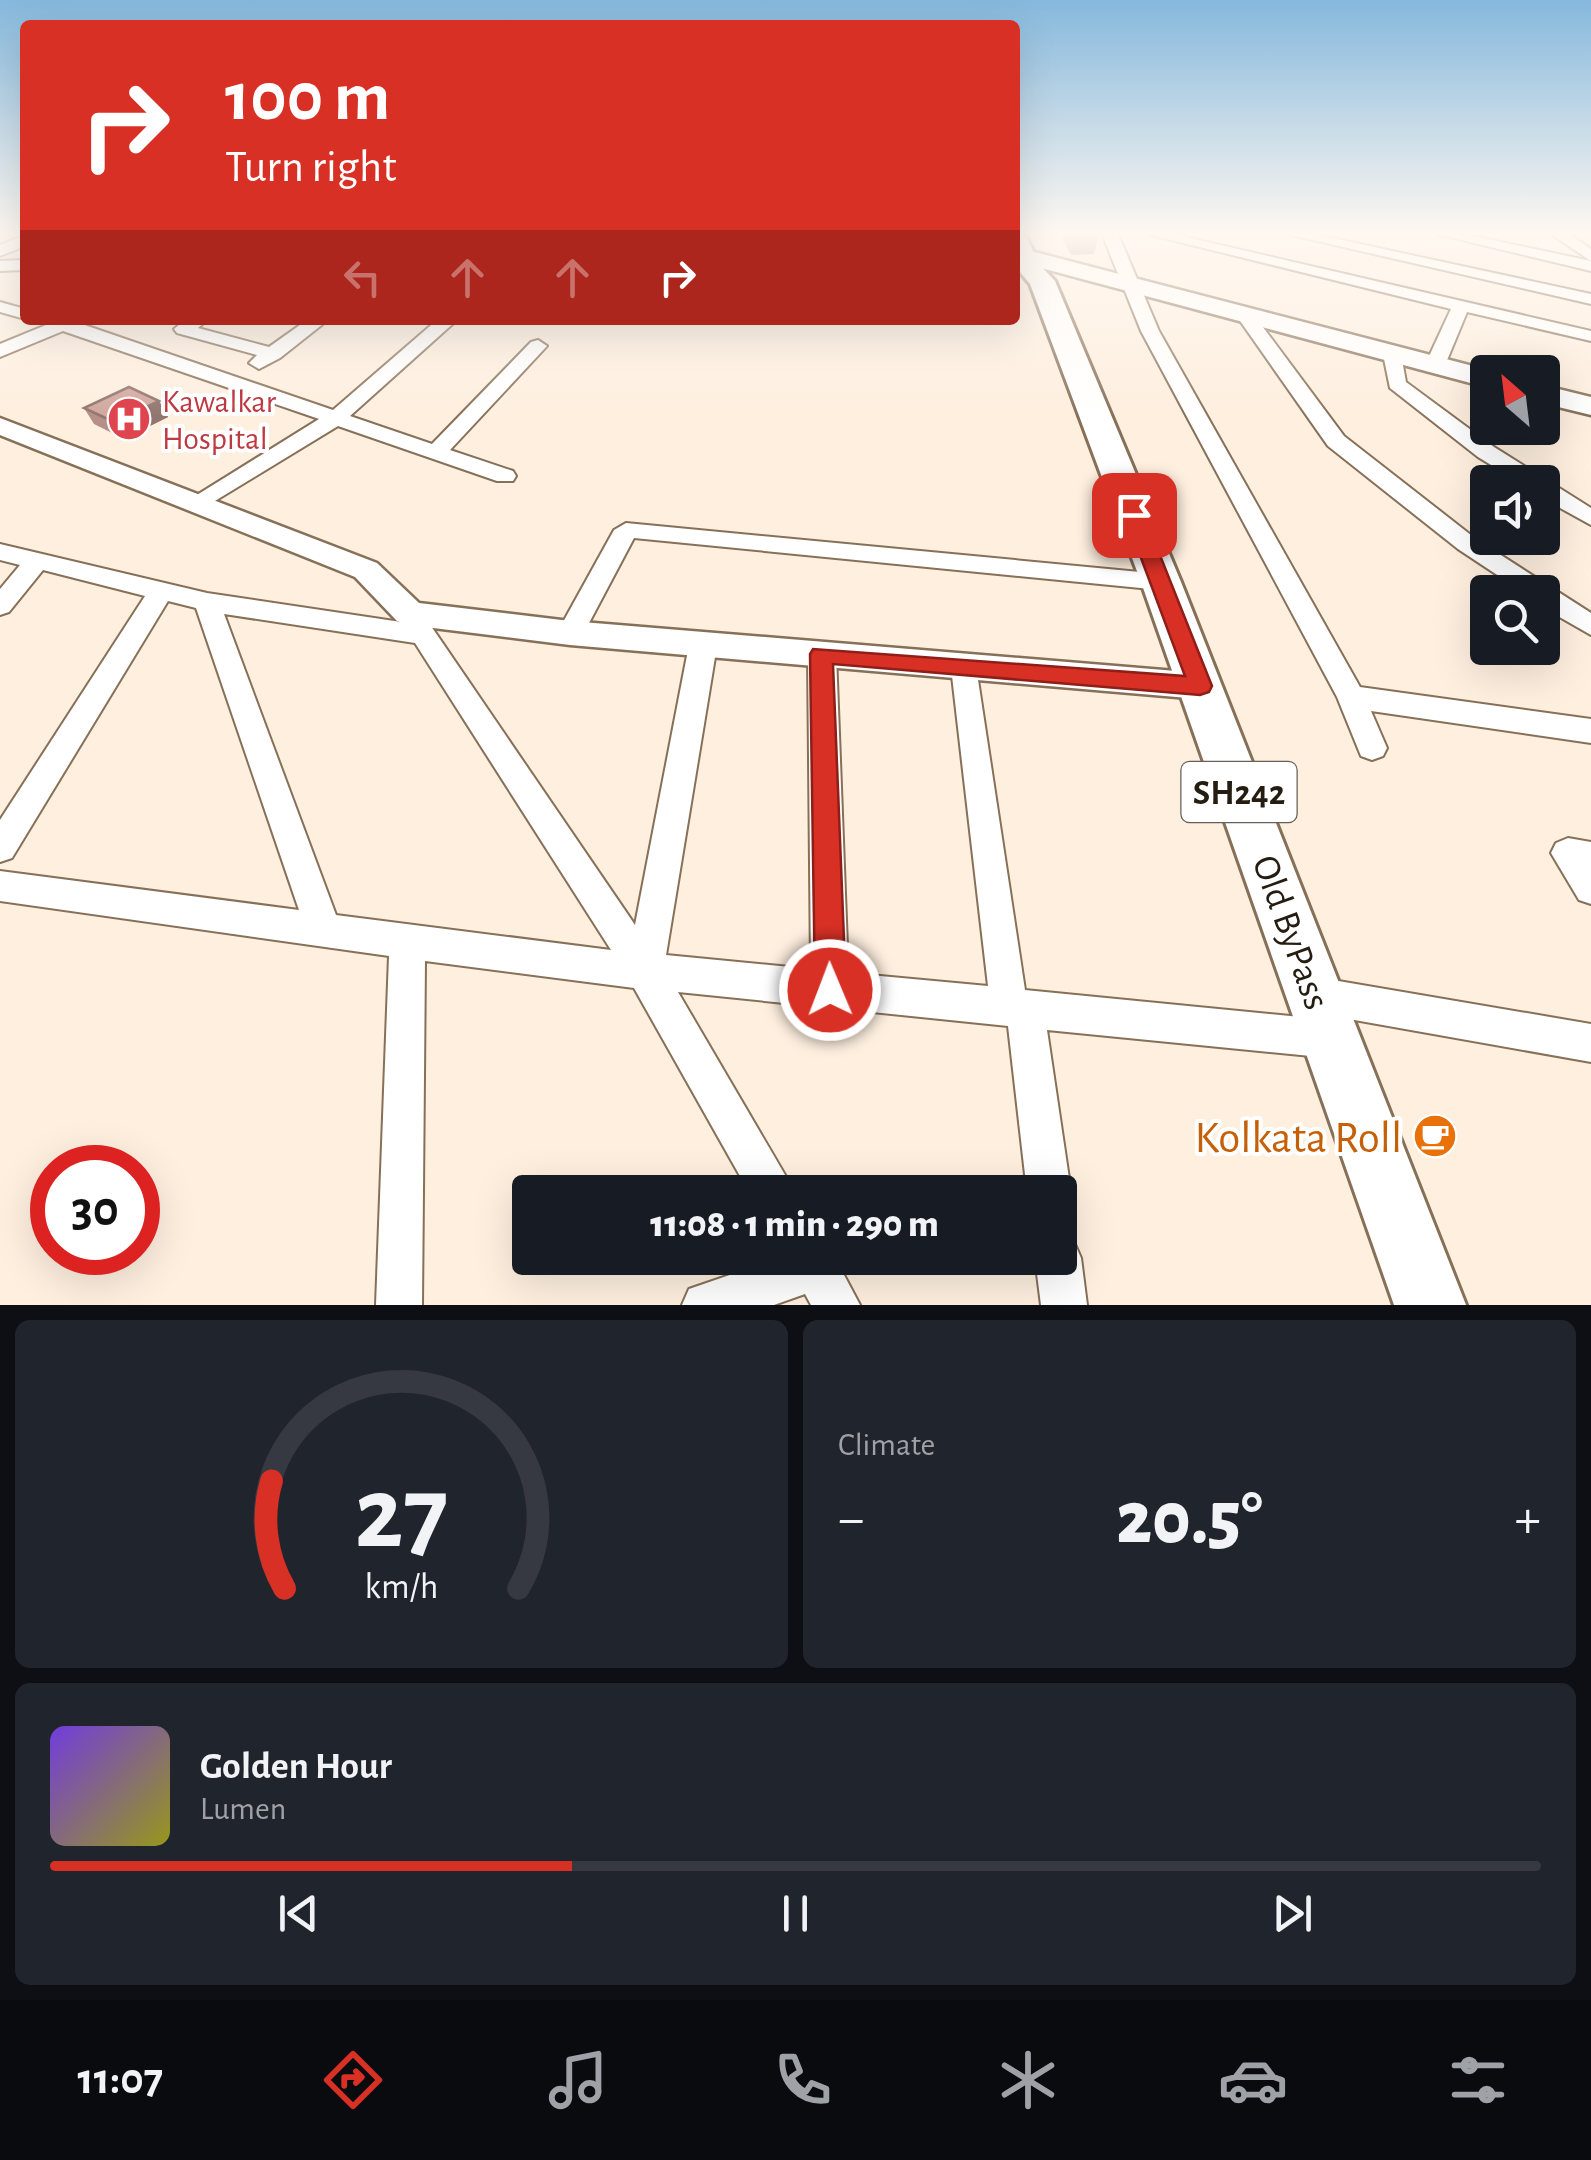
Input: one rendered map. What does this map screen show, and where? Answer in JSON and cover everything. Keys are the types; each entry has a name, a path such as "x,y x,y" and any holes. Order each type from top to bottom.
{"main road":[{"name":"Old ByPass","path":"1045,295 1161,582 1430,1305"},
{"path":"1169,295 1470,374"},
{"path":"1560,398 1591,406"}],"street":[{"path":"1134,295 1350,697 1372,748"},
{"path":"1424,295 1591,336"},
{"path":"1435,365 1462,304"},
{"path":"1245,315 1336,440 1467,544 1514,575"},
{"path":"0,351 50,325"},
{"path":"65,325 505,476"},
{"path":"189,325 182,329 273,354"},
{"path":"231,382 312,325"},
{"path":"200,504 336,418 442,325"},
{"path":"436,452 538,346"},
{"path":"1392,354 1396,384 1507,465"},
{"path":"0,426 366,570 417,624 645,971 762,1175"},
{"path":"1560,499 1591,518"},
{"path":"570,633 626,530 1161,582"},
{"path":"0,552 207,602 417,624 570,633 1200,686"},
{"path":"0,606 38,561"},
{"path":"0,848 162,591"},
{"path":"207,602 324,930"},
{"path":"1560,605 1591,626"},
{"path":"645,971 702,644"},
{"path":"822,654 830,990"},
{"path":"965,666 1046,1175"},
{"path":"1350,697 1591,731"},
{"path":"1591,857 1568,853 1591,889"},
{"path":"0,886 407,942 830,990 1017,1008 1323,1017 1591,1042"},
{"path":"399,1305 407,942"},
{"path":"1060,1275 1064,1305"},
{"path":"706,1305 821,1277"}],"building":[{"path":"129,387 159,401 114,422 84,408"}],"place":[{"name":"Kawalkar Hospital","path":"129,419"},
{"name":"Kolkata Roll","path":"1435,1136"}],"route":[{"path":"830,990 822,654 1200,686 1134,515"}]}
